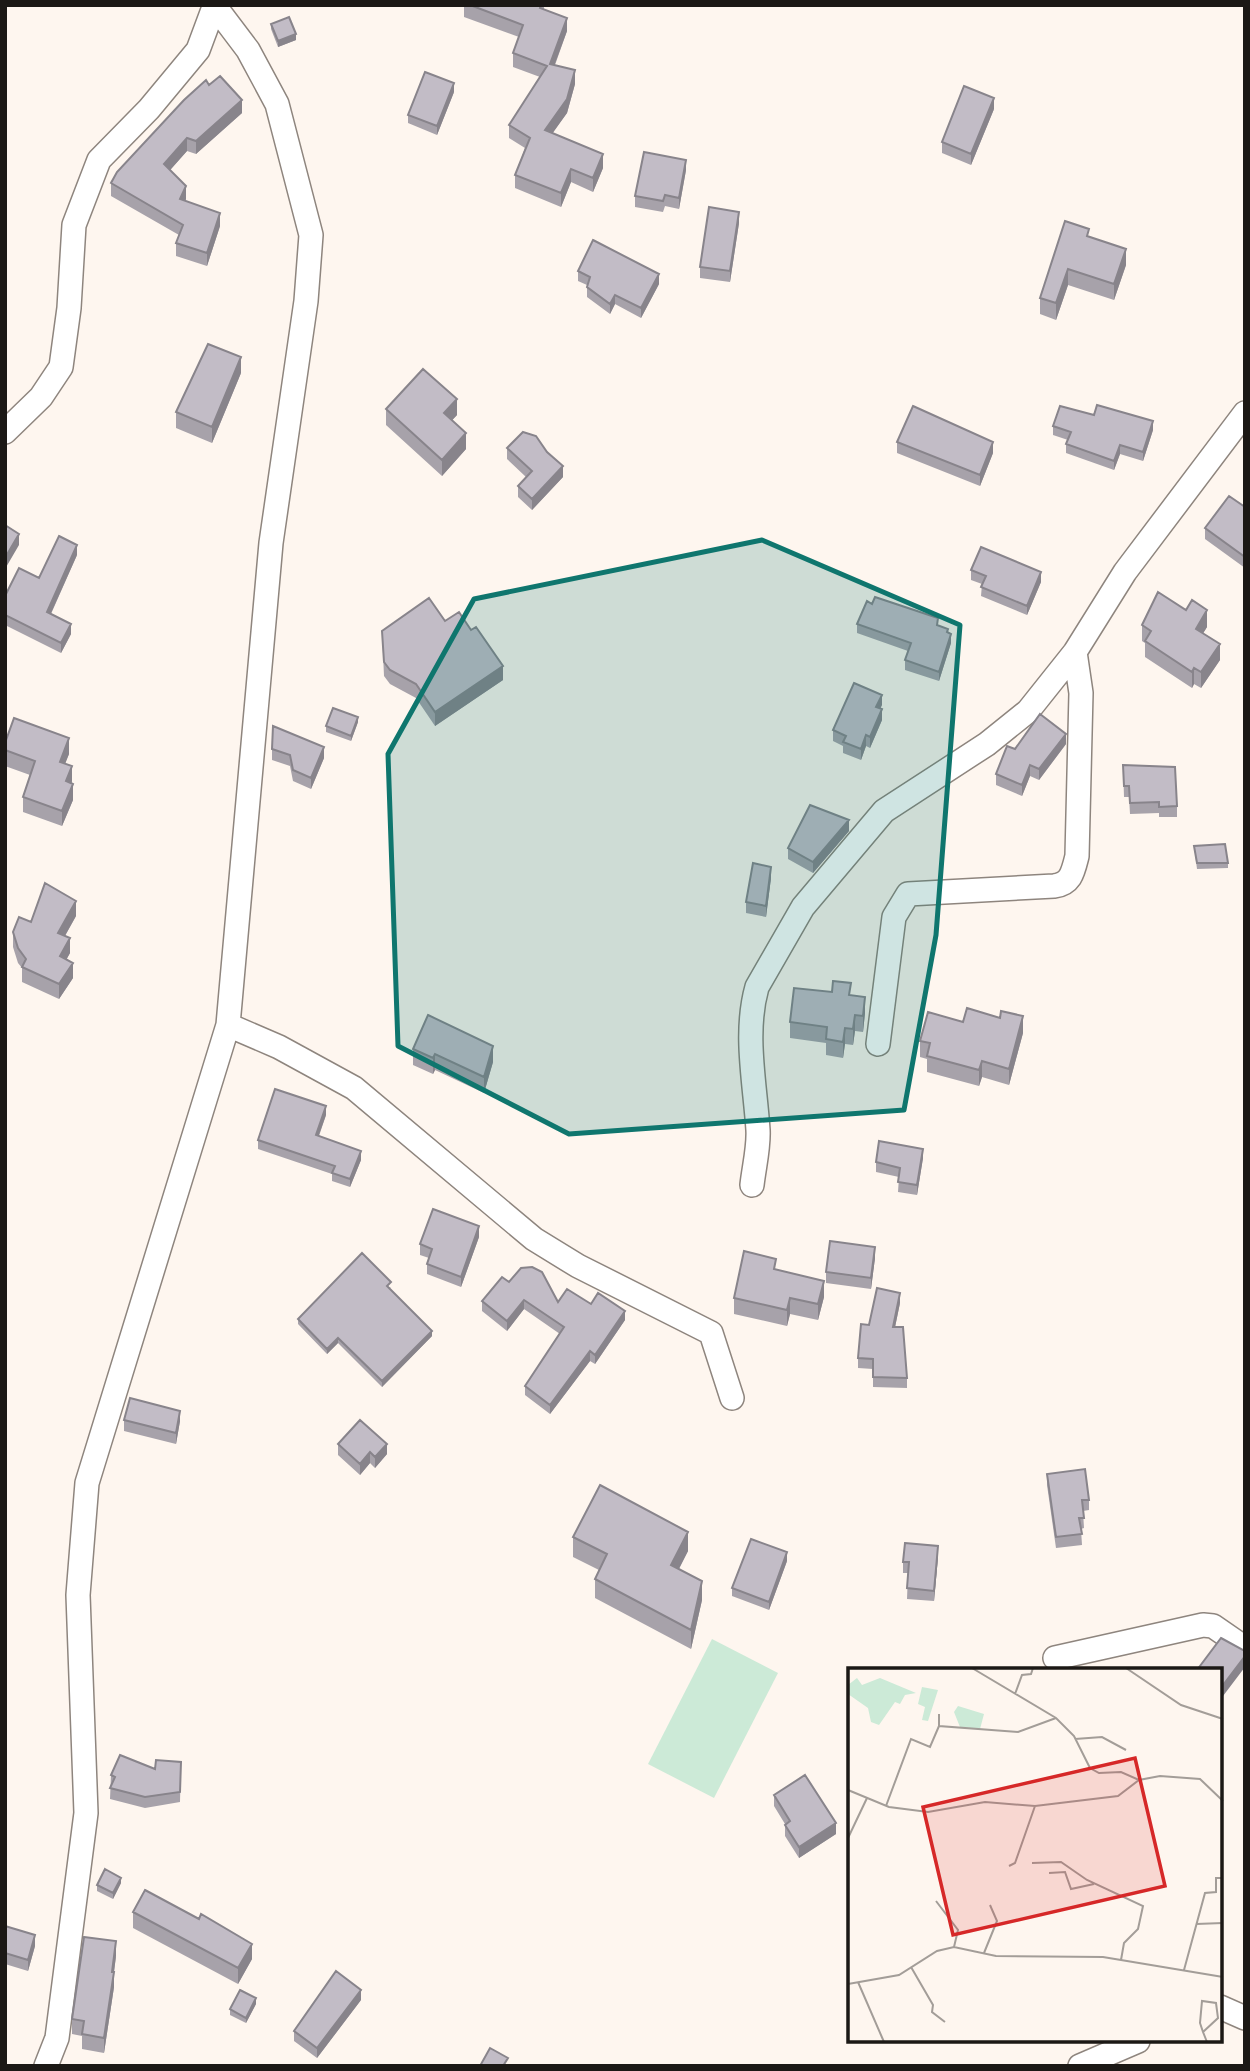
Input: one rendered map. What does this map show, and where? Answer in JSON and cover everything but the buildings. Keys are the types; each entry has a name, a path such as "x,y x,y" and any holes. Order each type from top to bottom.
{"street":[{"path":"5,432 41,397 61,367 69,308 74,225 99,160 149,109 198,50 214,6"},
{"path":"46,2066 57,2038 86,1813 78,1595 87,1483 228,1025 271,543 306,301 312,235 277,104 248,50 214,6"},
{"path":"752,1185 758,1132 751,1070 754,999 757,987 803,907 884,811 987,744 1028,712 1074,652 1125,572 1245,413"},
{"path":"878,1044 894,916 908,894 1064,885 1071,877 1077,856 1081,693 1074,652"},
{"path":"228,1025 279,1046 354,1088 534,1239 578,1266 711,1333 732,1398"},
{"path":"1055,1657 1203,1625 1213,1626 1245,1648"},
{"path":"1222,2008 1245,2018"},
{"path":"1080,2066 1133,2043"}],"highlighted area":[{"path":"762,540 960,625 936,935 904,1110 569,1134 398,1046 388,754 474,599"}],"green space":[{"path":"712,1639 778,1673 714,1798 648,1764"}]}
